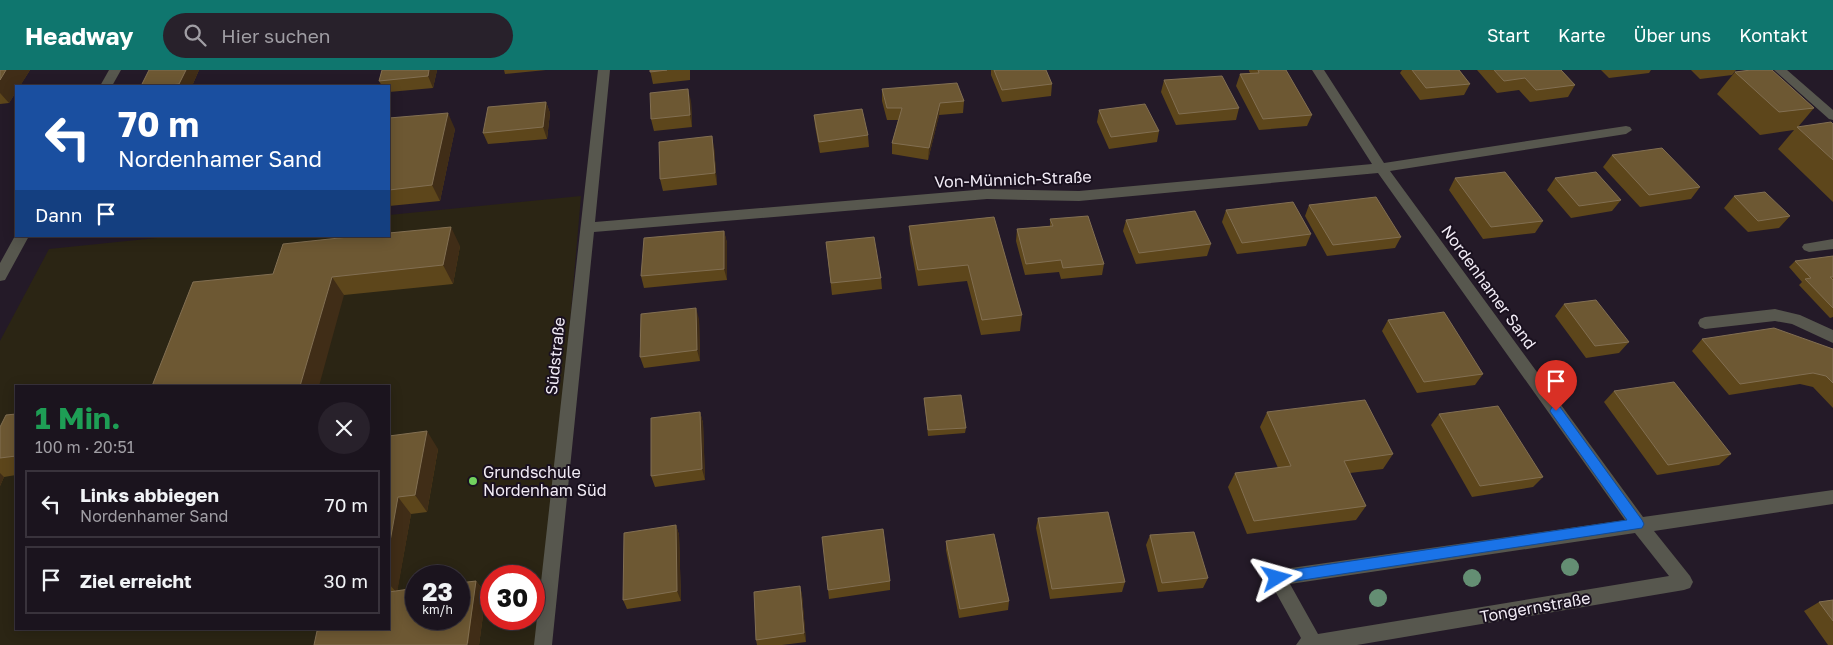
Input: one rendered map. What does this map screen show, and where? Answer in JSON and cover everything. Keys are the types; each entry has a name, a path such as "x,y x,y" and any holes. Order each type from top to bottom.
{"street":[{"path":"107,85 115,70"},
{"name":"Südstraße","path":"543,645 604,70"},
{"name":"Nordenhamer Sand","path":"1318,70 1381,168 1638,524"},
{"path":"1780,70 1833,116"},
{"path":"1381,168 1626,130"},
{"name":"Von-Münnich-Straße","path":"586,228 987,194 1079,196 1381,168"},
{"path":"0,276 21,237"},
{"path":"1809,247 1833,244"},
{"path":"1705,323 1775,315 1795,319 1833,337"},
{"name":"Tongernstraße","path":"1638,524 1684,582 1310,644 1277,578 1638,524 1833,497"}],"shaded area":[{"name":"Grundschule Nordenham Süd","path":"581,196 545,610 545,565 480,565 480,630 543,630 542,645 0,645 0,341 49,249 166,237 390,237 390,215"}],"building":[{"path":"0,70 6,70 0,80"},
{"path":"149,70 186,70 179,84 142,85"},
{"path":"382,70 429,70 428,76 379,81"},
{"path":"650,70 667,70 650,72"},
{"path":"994,70 1046,70 1052,84 1002,90"},
{"path":"1258,70 1286,70 1312,115 1263,119 1240,74 1259,73"},
{"path":"1412,70 1459,70 1470,84 1426,88"},
{"path":"1494,70 1561,70 1575,85 1536,90 1525,78 1504,81"},
{"path":"1772,70 1814,108 1779,112 1735,72"},
{"path":"1222,76 1239,108 1179,114 1164,80"},
{"path":"957,83 964,101 940,103 929,148 892,143 902,108 887,108 882,89"},
{"path":"688,89 690,115 651,119 650,93"},
{"path":"546,102 543,127 483,133 488,107"},
{"path":"1145,104 1159,131 1111,137 1099,110"},
{"path":"862,109 868,135 819,142 814,115"},
{"path":"448,113 432,185 390,190 390,118"},
{"path":"1831,122 1833,124 1833,160 1797,127"},
{"path":"712,136 715,173 660,179 659,142"},
{"path":"1662,148 1700,187 1649,195 1612,155"},
{"path":"1505,172 1543,221 1491,227 1455,178"},
{"path":"1596,172 1621,200 1579,206 1555,178"},
{"path":"1765,192 1790,216 1758,221 1734,196"},
{"path":"1376,197 1401,237 1333,245 1309,205"},
{"path":"1293,202 1311,234 1242,243 1226,210"},
{"path":"1195,211 1211,244 1139,253 1126,220"},
{"path":"1088,216 1104,264 1063,268 1061,260 1026,264 1017,229 1053,226 1050,219"},
{"path":"994,217 1022,315 982,320 968,265 918,270 909,226"},
{"path":"451,227 443,265 332,277 300,385 152,385 193,282 273,274 283,244 349,237 390,237 390,233"},
{"path":"724,231 724,269 641,276 644,238"},
{"path":"874,237 881,278 831,283 826,242"},
{"path":"1833,256 1833,277 1830,277 1833,280 1833,308 1805,279 1811,278 1795,261"},
{"path":"1596,300 1629,342 1595,346 1564,304"},
{"path":"696,308 697,350 640,357 641,314"},
{"path":"1444,312 1483,374 1424,382 1388,320"},
{"path":"1774,328 1833,349 1833,383 1826,376 1813,373 1740,384 1702,339"},
{"path":"1674,382 1731,454 1668,465 1614,391"},
{"path":"961,395 966,428 928,430 924,398"},
{"path":"1365,400 1393,454 1344,461 1366,506 1254,521 1235,473 1291,466 1267,412"},
{"path":"1498,406 1543,477 1480,486 1439,414"},
{"path":"700,412 702,469 651,476 651,418"},
{"path":"15,414 15,456 0,458 0,427 6,415"},
{"path":"427,431 415,495 398,497 390,541 390,436"},
{"path":"1108,512 1125,582 1052,589 1038,518"},
{"path":"676,525 677,591 623,600 624,533"},
{"path":"883,529 890,581 828,590 822,537"},
{"path":"1194,532 1208,578 1162,583 1150,535"},
{"path":"994,534 1009,601 960,609 946,541"},
{"path":"476,581 470,624 470,582"},
{"path":"800,586 804,633 756,640 754,592"},
{"path":"405,590 405,630 469,630 467,645 314,645 317,631 390,630 390,592"},
{"path":"1833,600 1833,621 1819,602"}],"place":[{"name":"Grundschule Nordenham Süd","path":"473,481"}],"route":[{"path":"1277,578 1638,524 1556,411"}]}
